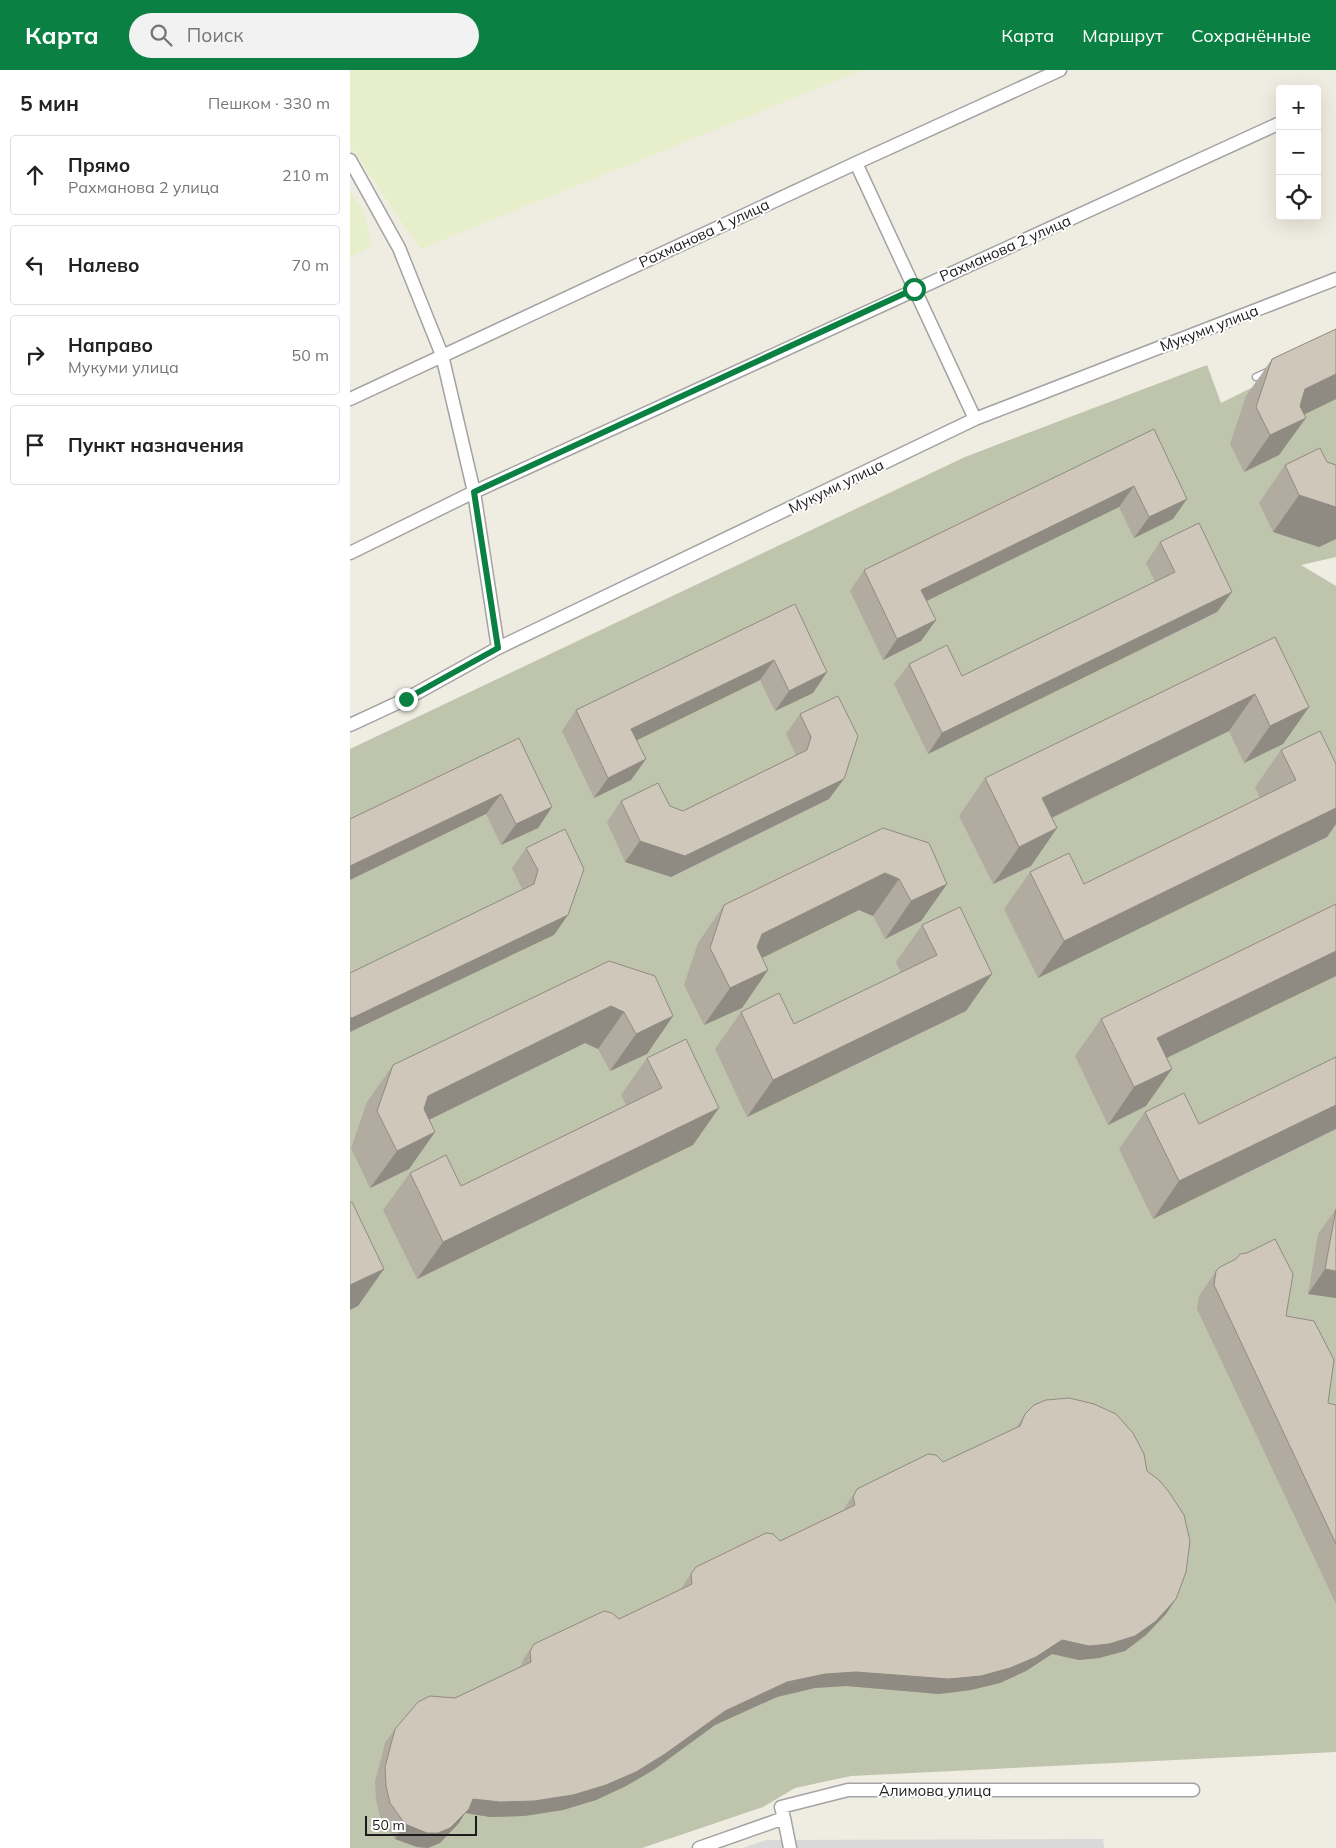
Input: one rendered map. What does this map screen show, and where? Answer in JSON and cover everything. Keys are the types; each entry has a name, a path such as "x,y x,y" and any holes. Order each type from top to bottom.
{"street":[{"name":"Рахманова 1 улица","path":"350,399 1060,70"},
{"name":"Рахманова 2 улица","path":"350,552 474,492 914,289 1276,125"},
{"path":"350,160 399,248 442,355 474,492 498,648"},
{"path":"856,163 975,419"},
{"name":"Мукуми улица","path":"350,725 406,699 498,648 975,419 1336,279"},
{"name":"Алимова улица","path":"784,1818 781,1807 848,1790 1193,1790"},
{"path":"699,1848 784,1818 790,1848"}],"lane":[{"path":"1256,377 1274,370"}],"shaded area":[{"path":"350,70 863,70 420,249 350,145"},
{"path":"350,191 363,212 372,246 350,257"},
{"path":"1336,346 1336,557 1301,565 1336,586 1336,1752 851,1776 795,1788 763,1807 642,1848 350,1848 350,749 965,457 1207,365 1221,403"},
{"path":"1103,1839 1104,1848 743,1848 766,1840"}],"building":[{"path":"1336,329 1336,374 1305,389 1300,406 1306,418 1270,435 1256,407 1272,359"},
{"path":"1154,429 1187,499 1149,517 1134,486 921,590 936,620 897,639 864,570"},
{"path":"1320,448 1327,462 1336,465 1336,507 1299,495 1285,465"},
{"path":"1199,523 1232,592 942,733 909,664 947,645 962,676 1175,572 1160,542"},
{"path":"795,604 827,672 789,691 774,660 631,729 646,759 608,778 576,710"},
{"path":"1275,637 1309,707 1270,726 1255,694 1042,798 1057,828 1019,847 985,778"},
{"path":"838,696 858,736 844,779 685,856 640,841 621,801 658,783 670,806 683,811 807,750 811,737 800,714"},
{"path":"1320,731 1336,764 1336,808 1064,941 1030,872 1069,853 1084,884 1296,780 1281,750"},
{"path":"519,738 552,807 516,824 501,794 350,866 350,819"},
{"path":"883,828 929,843 947,884 911,901 899,879 885,873 762,934 757,947 768,970 730,988 710,948 724,905"},
{"path":"565,829 584,869 568,915 352,1018 350,1017 350,973 534,884 538,870 526,848"},
{"path":"1336,904 1336,951 1157,1038 1172,1069 1134,1087 1101,1019"},
{"path":"960,907 992,974 773,1080 741,1012 779,993 794,1024 937,955 922,925"},
{"path":"609,961 655,976 673,1016 636,1034 624,1012 611,1006 428,1096 424,1109 435,1132 397,1151 377,1111 393,1065"},
{"path":"686,1039 719,1108 443,1242 410,1173 446,1155 461,1186 662,1088 647,1058"},
{"path":"1336,1057 1336,1105 1179,1181 1145,1112 1184,1093 1199,1124"},
{"path":"352,1202 384,1269 350,1285 350,1203"},
{"path":"1336,1209 1336,1271 1325,1269"},
{"path":"1275,1239 1293,1274 1286,1316 1314,1321 1334,1360 1328,1403 1336,1405 1336,1544 1214,1285 1216,1271 1220,1267 1236,1259 1240,1254 1247,1253"},
{"path":"1069,1398 1094,1404 1116,1414 1133,1433 1144,1454 1147,1471 1159,1480 1184,1515 1190,1541 1186,1572 1176,1599 1156,1621 1135,1636 1109,1644 1089,1646 1062,1640 1036,1657 1010,1668 981,1676 949,1679 856,1672 825,1674 787,1682 725,1711 665,1754 636,1772 606,1785 573,1795 534,1801 500,1802 473,1799 469,1809 450,1828 438,1833 427,1833 405,1824 390,1803 386,1786 385,1767 395,1729 418,1702 430,1696 455,1698 531,1662 530,1651 534,1644 604,1611 612,1613 619,1619 692,1584 691,1574 696,1567 766,1533 773,1534 780,1541 855,1505 853,1497 857,1489 928,1454 936,1455 943,1462 1020,1426 1025,1414 1034,1405 1046,1400"}],"route":[{"path":"406,699 498,648 474,492 914,289"}]}
